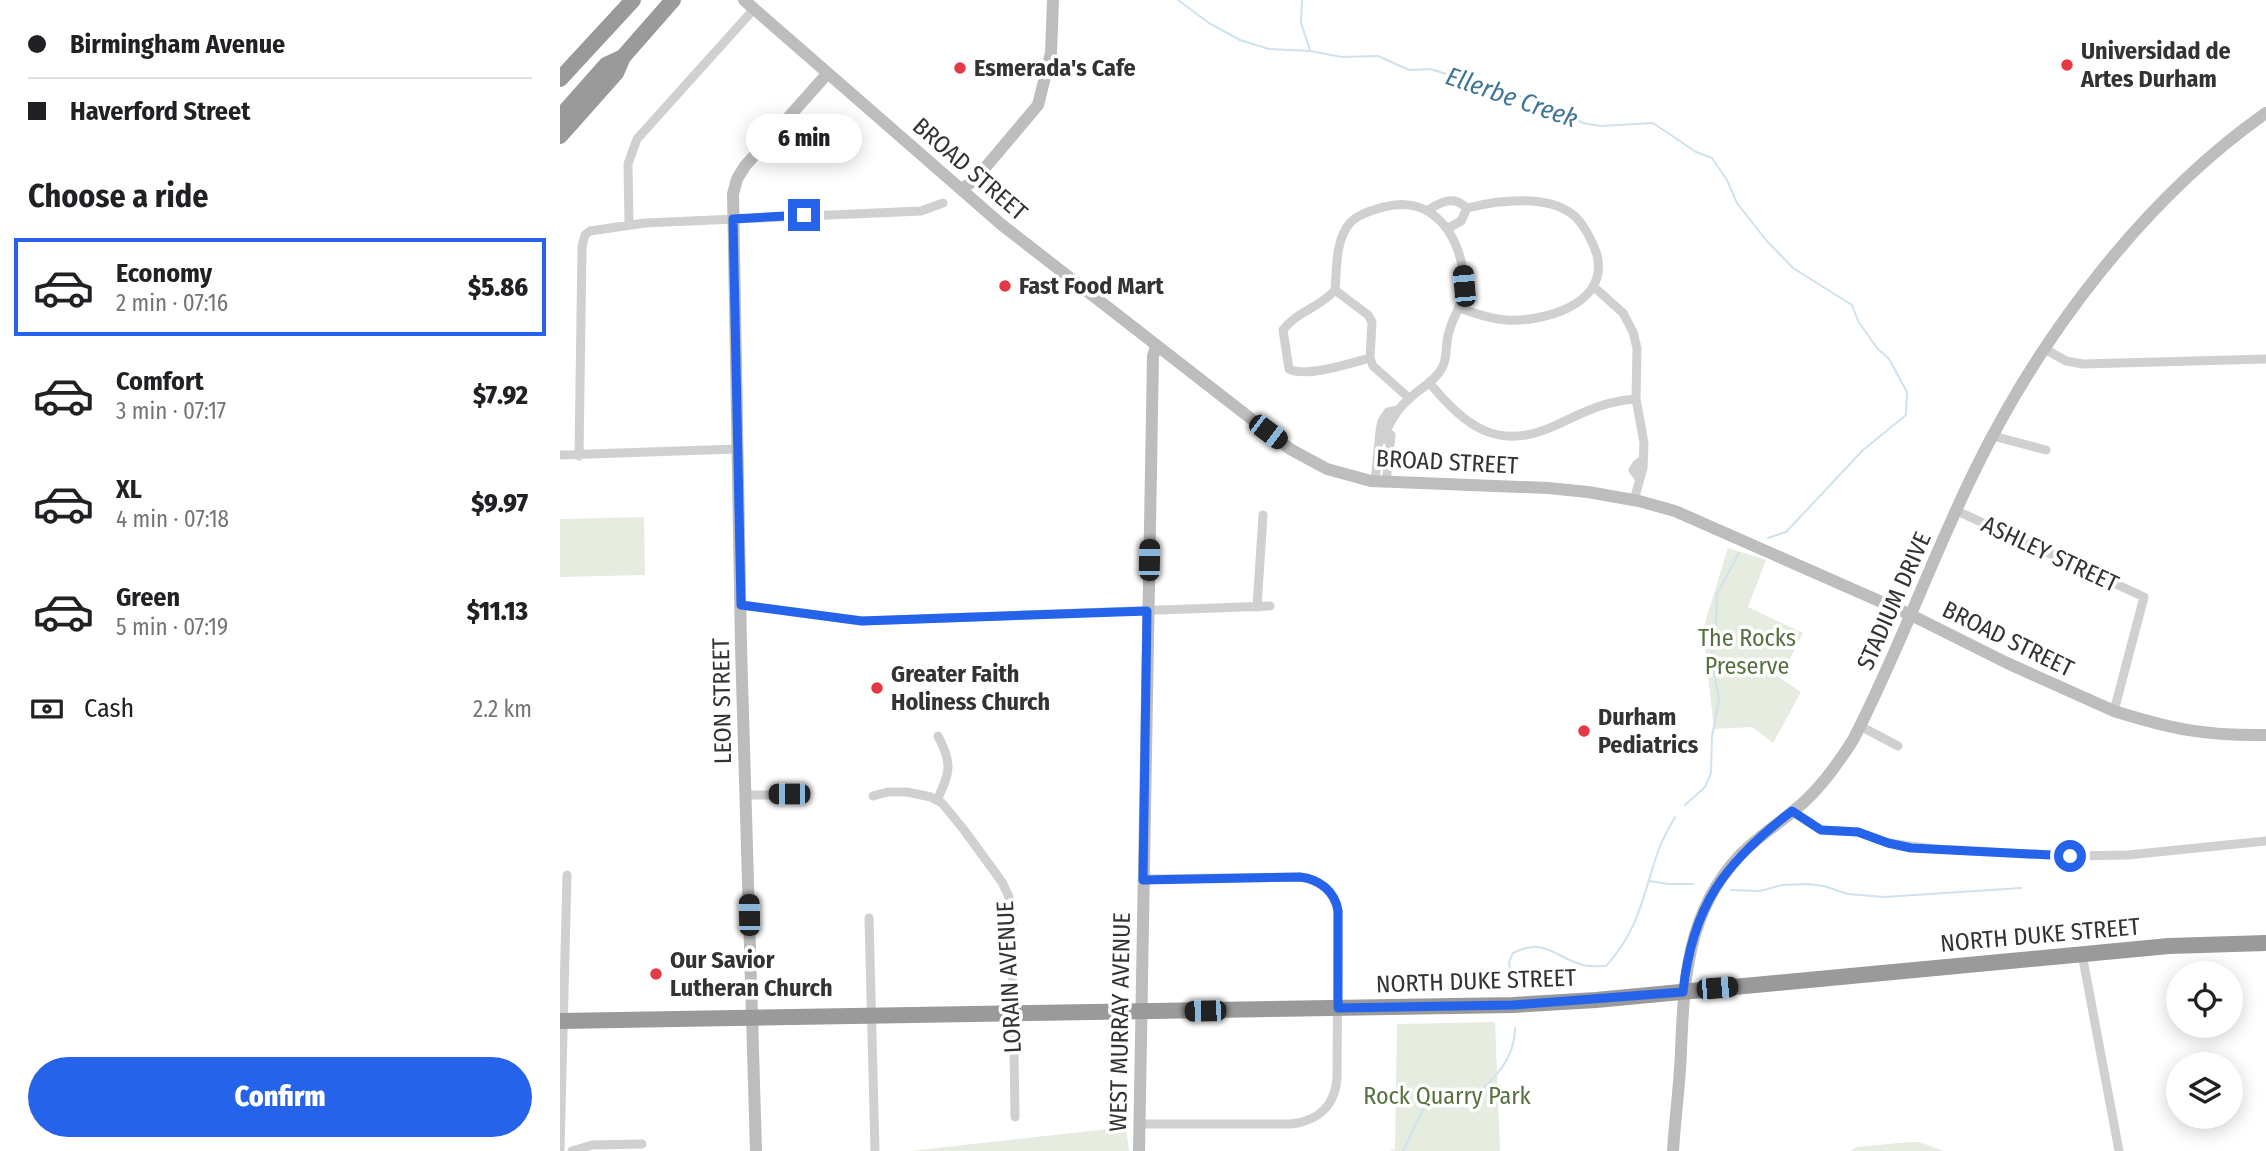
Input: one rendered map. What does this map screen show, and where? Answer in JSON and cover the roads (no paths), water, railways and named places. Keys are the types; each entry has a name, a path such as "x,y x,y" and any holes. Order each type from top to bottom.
{"highway":[{"path":"560,79 633,0"},
{"path":"560,136 616,73 623,57 673,0"},
{"path":"560,117 606,65 623,57"},
{"name":"NORTH DUKE STREET","path":"562,1021 1513,1005 1683,992 2169,946 2266,943"}],"street":[{"path":"961,189 1041,90 1053,41 1053,0"},
{"path":"629,224 627,174 631,150 637,139 749,5"},
{"name":"BROAD STREET","path":"749,5 1002,225 1156,347 1301,456 1335,472 1381,482 1548,488 1634,500 1675,511 1911,615 2007,663 2114,711 2189,732 2230,736 2266,735"},
{"name":"LEON STREET","path":"756,1151 737,449 733,194 741,173 827,74"},
{"name":"STADIUM DRIVE","path":"1673,1151 1687,964 1696,931 1715,888 1745,850 1792,811 1832,772 1860,726 1993,436 2045,349 2109,263 2157,209 2202,166 2266,113"},
{"path":"1428,210 1444,202 1453,201 1467,208 1518,200 1559,208 1572,214 1580,222 1595,251 1598,271 1588,294 1576,303 1543,317 1495,318 1459,308"},
{"path":"579,456 582,247 585,235 590,231 629,224 920,211 943,203"},
{"path":"1370,358 1297,373 1287,365 1283,330 1289,323 1323,302 1335,290 1339,248 1350,223 1365,214 1393,205 1411,205 1428,210 1447,229 1458,250 1463,268 1464,291 1447,336 1444,366 1398,410 1388,412 1384,426 1386,431 1381,482"},
{"path":"1447,229 1461,222 1467,208"},
{"path":"1593,286 1623,313 1633,332 1638,356 1636,399 1644,437 1643,468 1638,477 1634,500"},
{"path":"1335,290 1361,308 1372,322 1370,358 1377,371 1409,398"},
{"name":"WEST MURRAY AVENUE","path":"1139,1151 1147,611 1153,356 1156,347"},
{"path":"2045,349 2066,361 2083,364 2266,359"},
{"path":"1429,382 1452,410 1471,425 1507,436 1541,431 1604,403 1636,399"},
{"path":"1384,439 1398,420 1398,410"},
{"path":"1993,436 2046,450"},
{"path":"560,456 737,449"},
{"name":"ASHLEY STREET","path":"1957,511 2144,597 2114,711"},
{"path":"1257,607 1264,516"},
{"path":"741,605 862,621 1270,606"},
{"path":"1860,726 1898,746"},
{"path":"873,796 888,792 907,792 937,800 947,780 949,764 938,736"},
{"path":"746,795 789,794"},
{"name":"LORAIN AVENUE","path":"937,800 964,830 1002,882 1009,897 1012,917 1015,1117"},
{"path":"1792,811 1821,830 1858,832 1888,843 1935,849 2070,856 2128,855 2266,841"},
{"path":"560,1151 567,875"},
{"path":"1139,1124 1291,1124 1319,1115 1331,1103 1336,1090 1338,1008 1338,911 1334,898 1322,884 1300,877 1143,880"},
{"path":"869,918 876,1151"},
{"path":"2082,954 2119,1151"},
{"path":"572,1151 592,1145 642,1144"}],"waterway":[{"name":"Ellerbe Creek","path":"1178,0 1209,23 1240,40 1269,49 1310,51 1342,57 1378,56 1409,70 1430,69 1453,76 1475,89 1506,92 1552,106 1583,123 1601,126 1653,123 1696,152 1712,158 1727,180 1737,203 1766,240 1793,268 1852,305 1858,321 1877,348 1889,359 1907,392 1906,415 1863,450 1786,532 1768,538"},
{"path":"1302,0 1301,23 1310,50"},
{"name":"Ellerbe Creek","path":"1685,805 1705,787 1711,773 1712,736 1719,699 1711,655 1717,594 1739,553"},
{"name":"Ellerbe Creek","path":"1513,986 1509,962 1513,953 1533,947 1549,950 1583,965 1606,966 1618,952 1634,923 1660,846 1675,817"},
{"path":"1649,881 1693,884"},
{"path":"1731,890 1760,891 1782,885 1808,884 1848,894 1884,897 2021,888"},
{"name":"Ellerbe Creek","path":"1403,1151 1423,1109 1432,1099 1469,1099 1495,1077 1511,1050 1515,1028"}],"place":[{"name":"Universidad de Artes Durham","path":"2067,65"},
{"name":"Esmerada's Cafe","path":"960,68"},
{"name":"Fast Food Mart","path":"1005,286"},
{"name":"Greater Faith Holiness Church","path":"877,688"},
{"name":"Durham Pediatrics","path":"1584,731"},
{"name":"Our Savior Lutheran Church","path":"656,974"}],"park label":[{"name":"The Rocks Preserve","path":"1747,652"},
{"name":"Rock Quarry Park","path":"1447,1096"}]}
